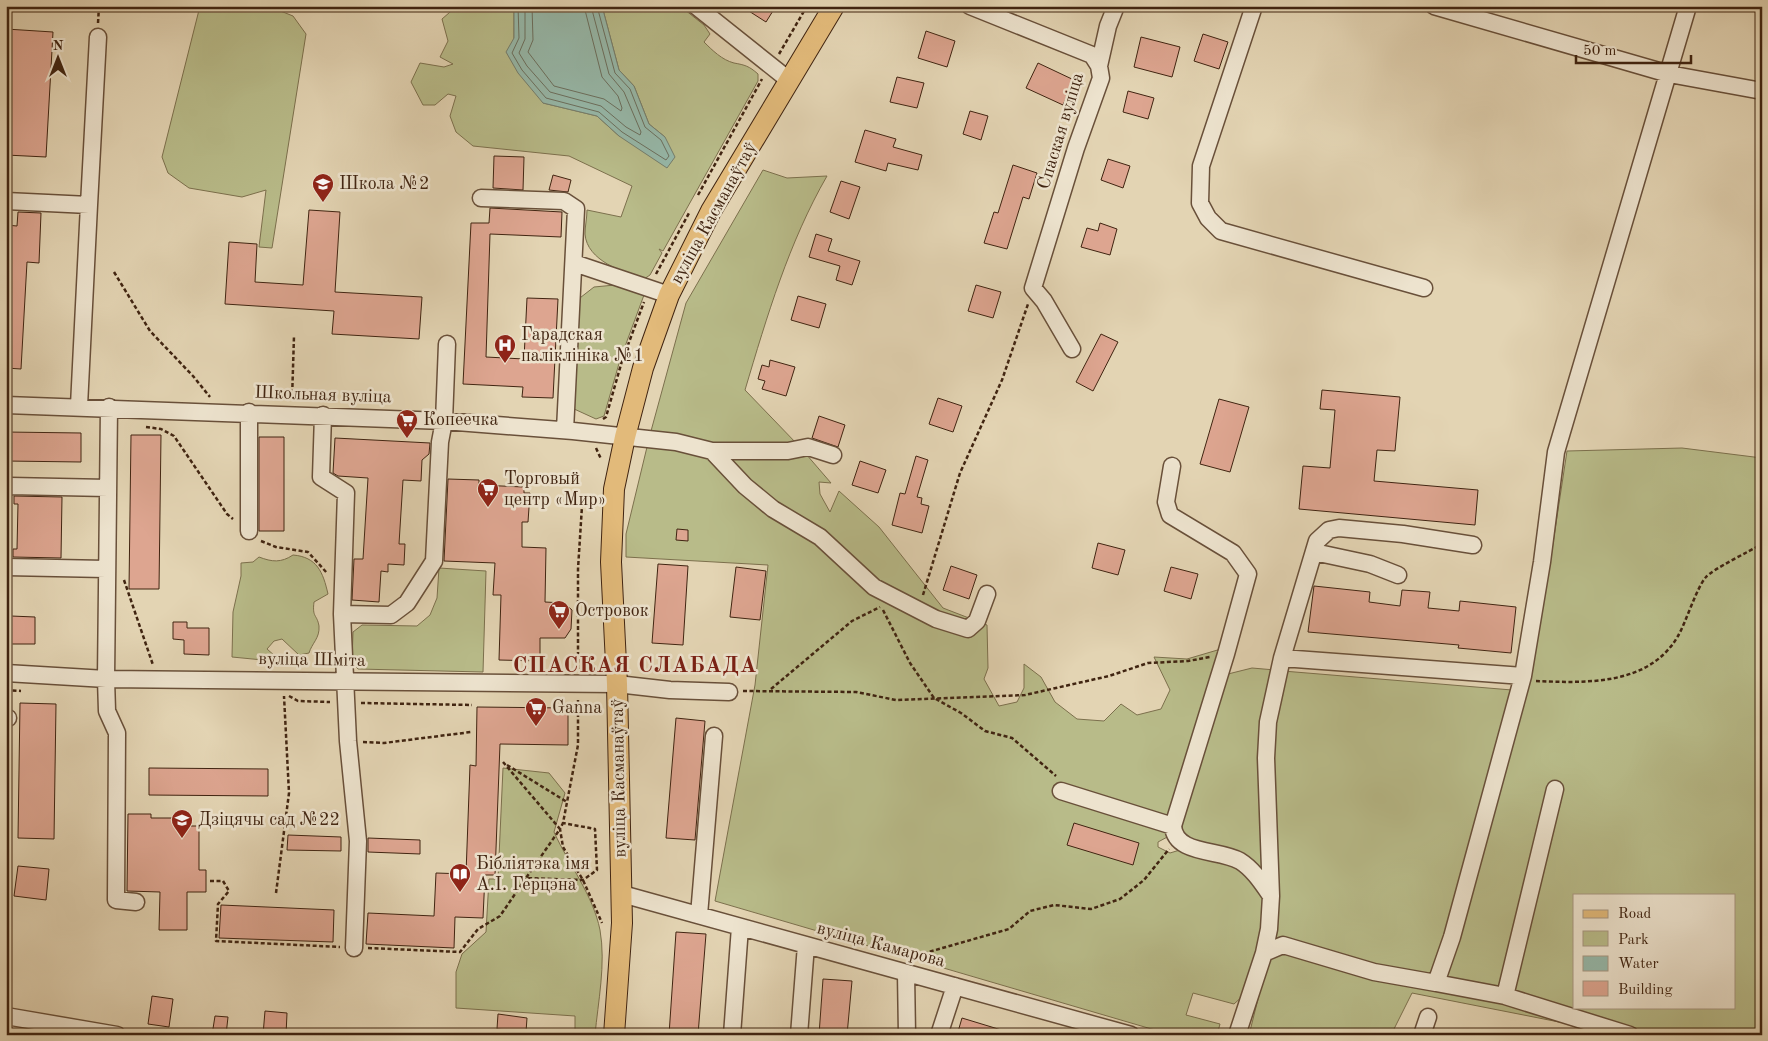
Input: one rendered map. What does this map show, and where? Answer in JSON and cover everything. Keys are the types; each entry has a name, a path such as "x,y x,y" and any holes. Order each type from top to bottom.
{"main road":[{"name":"вуліца Касманаўтаў","path":"614,1035 622,924 622,894 617,684 611,562 614,489 624,437 644,368 669,295 711,211 834,6"}],"street":[{"path":"696,6 790,81"},
{"name":"Спаская вуліца","path":"970,6 1092,56 1099,66 1101,78 1076,148 1033,288"},
{"path":"1099,66 1108,26 1116,6"},
{"path":"1254,6 1201,166 1200,203 1208,218 1221,231 1424,288"},
{"path":"1434,6 1669,74 1762,91"},
{"path":"1436,983 1460,909 1523,676 1542,562 1556,452 1688,6"},
{"path":"79,406 98,37"},
{"path":"481,198 564,201 576,209 564,430"},
{"path":"6,201 89,206"},
{"path":"574,263 669,295"},
{"path":"1033,288 1044,301 1072,349"},
{"path":"342,614 391,615 407,603 434,561 440,442 444,420 446,344"},
{"name":"Школьная вуліца","path":"6,405 109,407 444,420 676,442 712,451 788,451 808,447 833,455"},
{"path":"109,407 106,679 107,712 117,733 116,900 136,902"},
{"path":"249,412 249,531"},
{"path":"323,415 321,477 346,493 342,614 348,741 358,841 354,948"},
{"path":"712,451 759,498 773,509 820,537 880,596 936,619 968,629 978,621 987,594"},
{"path":"1172,466 1166,502 1170,515 1233,552 1248,574 1175,832"},
{"path":"6,488 10,486 108,488"},
{"path":"1237,1035 1264,952 1269,929 1271,896 1266,758 1271,703 1282,658 1314,552 1322,534 1338,528 1403,534 1473,544"},
{"path":"1314,552 1370,564 1398,575"},
{"path":"6,567 106,569"},
{"path":"1282,658 1523,676"},
{"name":"вуліца Шміта","path":"6,673 106,679 617,684 670,690 729,692"},
{"path":"699,916 714,736"},
{"path":"1505,996 1555,789"},
{"path":"1061,791 1175,832 1182,845 1229,856 1242,862 1258,878 1271,896"},
{"name":"вуліца Камарова","path":"622,894 806,945 907,965 955,986 1127,1034"},
{"path":"732,1035 740,927"},
{"path":"799,1035 806,945"},
{"path":"1264,952 1283,945 1374,972 1505,996 1630,1035"},
{"path":"907,965 907,1035"},
{"path":"939,1035 955,986"},
{"path":"6,1016 116,1035"},
{"path":"1422,1035 1428,1017"}],"path":[{"path":"114,272 150,331 193,376 211,398"},
{"path":"918,611 960,472 1002,380 1033,288"},
{"path":"291,414 294,336"},
{"path":"1523,676 1535,681 1588,683 1624,676 1655,662 1677,638 1706,577 1762,544"},
{"path":"123,578 154,669 155,679"},
{"path":"770,690 880,596 910,663 934,698 961,712 985,731 1012,738 1055,773 1061,791"},
{"path":"729,692 770,690 856,692 896,700 1025,694 1109,676 1148,663 1188,661 1226,654"},
{"path":"276,893 289,792 284,694"},
{"path":"348,741 384,743 471,732"},
{"path":"210,881 223,881 229,891 218,904 216,942 460,952 478,929 500,916 560,828 503,762 567,802"},
{"path":"526,878 583,880 597,870 595,829 563,823"},
{"path":"907,965 1009,929 1030,911 1054,906 1091,909 1120,899 1144,880 1175,832"}],"green space":[{"path":"205,6 268,6 293,16 306,34 272,248 259,247 266,190 242,197 189,188 168,173 162,157 199,10"},
{"path":"457,6 514,6 514,38 543,103 597,116 619,136 665,137 649,124 634,86 619,70 602,6 680,6 704,25 710,34 704,42 714,51 725,60 747,66 758,74 758,81 663,251 659,249 662,253 650,275 644,279 607,264 592,251 587,243 585,234 587,210 621,217 632,186 569,156 473,146 456,132 450,116 456,96 448,94 435,105 423,105 411,82 420,63 444,67 453,64 440,57 448,41 442,19"},
{"path":"763,170 787,178 827,176 813,201 790,253 745,390 797,444 715,447 655,436 651,431 686,303"},
{"path":"615,285 644,295 620,360 604,416 596,419 572,408 576,301 594,287"},
{"path":"647,447 806,454 831,483 819,482 820,494 830,512 839,491 879,527 943,608 987,625 988,668 984,679 999,706 1017,702 1024,688 1024,664 1041,677 1055,702 1077,719 1104,721 1121,704 1137,715 1161,709 1170,690 1154,657 1187,659 1221,649 1171,835 1158,842 1158,847 1170,853 1183,849 1240,867 1265,896 1266,929 1245,994 1234,1004 1193,993 1186,1015 1220,1024 1217,1035 1172,1035 715,901 755,685 768,565 626,557 626,534"},
{"path":"1682,448 1762,458 1762,1035 1625,1035 1412,993 1391,1035 1249,1035 1269,955 1274,951 1441,988 1519,720 1550,563 1567,451"},
{"path":"293,555 308,559 318,567 328,594 314,602 314,613 319,630 309,653 299,655 282,639 274,641 267,649 275,656 273,661 232,657 233,612 241,576 241,563 253,562 259,557 272,561 289,558"},
{"path":"439,568 486,571 483,672 358,669 352,663 353,632 362,625 417,626 430,615 437,598"},
{"path":"1252,668 1275,670 1265,872 1188,838 1183,832 1182,824 1224,675"},
{"path":"1283,671 1512,690 1433,976 1377,966 1276,941 1274,938 1270,758"},
{"path":"503,768 549,773 565,793 554,832 592,905 597,917 602,943 602,969 595,1035 575,1035 575,1016 456,1008 456,972 462,954 486,932 489,879 498,879"}],"water":[{"path":"514,6 602,6 619,70 634,86 649,124 665,137 675,157 667,168 619,136 597,116 543,103 518,73 506,52 514,38"}],"building":[{"path":"741,6 776,6 766,22"},
{"path":"6,29 53,32 46,157 6,155"},
{"path":"926,31 955,41 947,67 918,58"},
{"path":"1203,34 1228,42 1219,69 1194,61"},
{"path":"1141,37 1180,47 1172,77 1134,67"},
{"path":"1038,63 1074,80 1063,105 1026,88"},
{"path":"897,77 924,83 917,108 890,102"},
{"path":"1128,91 1154,98 1148,119 1123,112"},
{"path":"970,111 988,116 981,140 963,134"},
{"path":"865,130 896,139 893,147 922,155 918,170 888,163 886,171 855,162"},
{"path":"494,156 524,157 523,190 493,188"},
{"path":"1108,159 1130,166 1123,188 1101,180"},
{"path":"1013,165 1037,173 1029,199 1023,197 1007,249 984,243 994,212 998,213"},
{"path":"553,175 571,180 568,192 549,190"},
{"path":"841,181 860,187 849,219 830,212"},
{"path":"490,208 562,212 561,237 490,234 486,357 524,359 527,298 558,299 553,398 522,397 523,387 463,384 471,223 489,223"},
{"path":"309,210 340,212 335,292 422,297 419,339 332,334 334,311 225,304 229,242 257,244 255,282 303,285"},
{"path":"18,212 41,213 39,263 27,262 21,369 6,368 6,225 17,226"},
{"path":"1100,223 1117,229 1110,255 1081,247 1087,228 1098,231"},
{"path":"816,234 832,239 828,251 860,261 852,285 836,280 840,266 809,257"},
{"path":"976,285 1001,292 993,318 968,311"},
{"path":"798,296 826,304 819,328 791,320"},
{"path":"1101,334 1118,342 1093,391 1076,382"},
{"path":"770,360 795,367 786,396 762,389 765,381 758,379 762,365 769,367"},
{"path":"1322,390 1400,397 1395,451 1377,450 1374,481 1478,490 1475,525 1299,509 1303,466 1330,468 1335,410 1320,409"},
{"path":"938,398 962,406 953,432 929,424"},
{"path":"1219,399 1249,407 1230,472 1200,464"},
{"path":"819,416 845,425 838,447 812,438"},
{"path":"6,432 81,433 81,462 6,461"},
{"path":"131,435 161,435 159,589 129,589"},
{"path":"259,437 284,437 284,531 259,531"},
{"path":"335,438 430,443 429,454 422,460 421,481 403,480 399,544 405,544 404,565 388,564 388,572 381,571 379,602 352,600 354,559 363,559 368,478 338,476 333,473"},
{"path":"916,456 928,460 917,497 922,498 921,504 929,506 922,533 892,525 900,493 905,494"},
{"path":"860,461 886,470 878,493 852,485"},
{"path":"448,479 479,480 479,485 524,487 524,493 530,493 528,522 522,522 522,547 546,548 545,602 564,603 572,610 571,629 565,638 540,638 540,661 499,660 501,595 493,595 495,563 444,561"},
{"path":"14,496 62,497 61,558 13,557 13,549 17,549 18,504 14,504"},
{"path":"677,529 688,530 688,541 676,540"},
{"path":"1098,543 1125,550 1118,575 1092,568"},
{"path":"658,564 688,566 683,645 652,643"},
{"path":"951,566 977,575 969,599 943,590"},
{"path":"736,567 766,571 760,620 730,617"},
{"path":"1171,567 1198,574 1191,599 1164,591"},
{"path":"1314,586 1370,592 1369,602 1400,606 1402,590 1430,592 1428,608 1459,611 1460,601 1516,607 1511,653 1458,648 1459,645 1308,632"},
{"path":"11,616 35,617 35,644 10,644"},
{"path":"173,622 187,622 187,628 209,628 209,655 184,654 184,640 173,639"},
{"path":"20,703 56,704 54,839 18,838"},
{"path":"477,707 568,708 568,745 500,744 495,875 485,875 483,918 455,917 454,948 366,944 368,913 434,916 436,873 466,874 470,765 476,766"},
{"path":"676,718 705,721 695,840 666,838"},
{"path":"149,768 268,769 268,796 149,795"},
{"path":"128,814 151,814 151,818 184,818 184,826 199,826 199,870 206,870 206,892 187,892 187,930 159,930 160,892 127,891"},
{"path":"1074,823 1139,843 1133,865 1067,845"},
{"path":"288,835 341,837 341,851 287,850"},
{"path":"368,838 420,840 420,854 368,852"},
{"path":"18,866 49,869 46,900 14,896"},
{"path":"221,905 334,910 333,942 219,938"},
{"path":"676,932 706,934 698,1035 669,1035"},
{"path":"823,979 852,981 847,1035 819,1035"},
{"path":"152,996 173,999 169,1027 148,1024"},
{"path":"265,1011 287,1013 286,1035 263,1035"},
{"path":"498,1014 527,1018 526,1032 497,1029"},
{"path":"215,1016 228,1017 226,1035 212,1035"},
{"path":"962,1018 1008,1032 1008,1035 957,1035"}],"place":[{"name":"Школа №2","path":"323,203"},
{"name":"Гарадская паліклініка №1","path":"505,364"},
{"name":"Копеечка","path":"407,439"},
{"name":"Торговый центр «Мир»","path":"488,508"},
{"name":"Островок","path":"559,630"},
{"name":"Ganna","path":"536,727"},
{"name":"Дзіцячы сад №22","path":"182,839"},
{"name":"Бібліятэка імя А.І. Герцэна","path":"460,893"}],"district":[{"name":"СПАСКАЯ СЛАБАДА","path":"635,666"}]}
